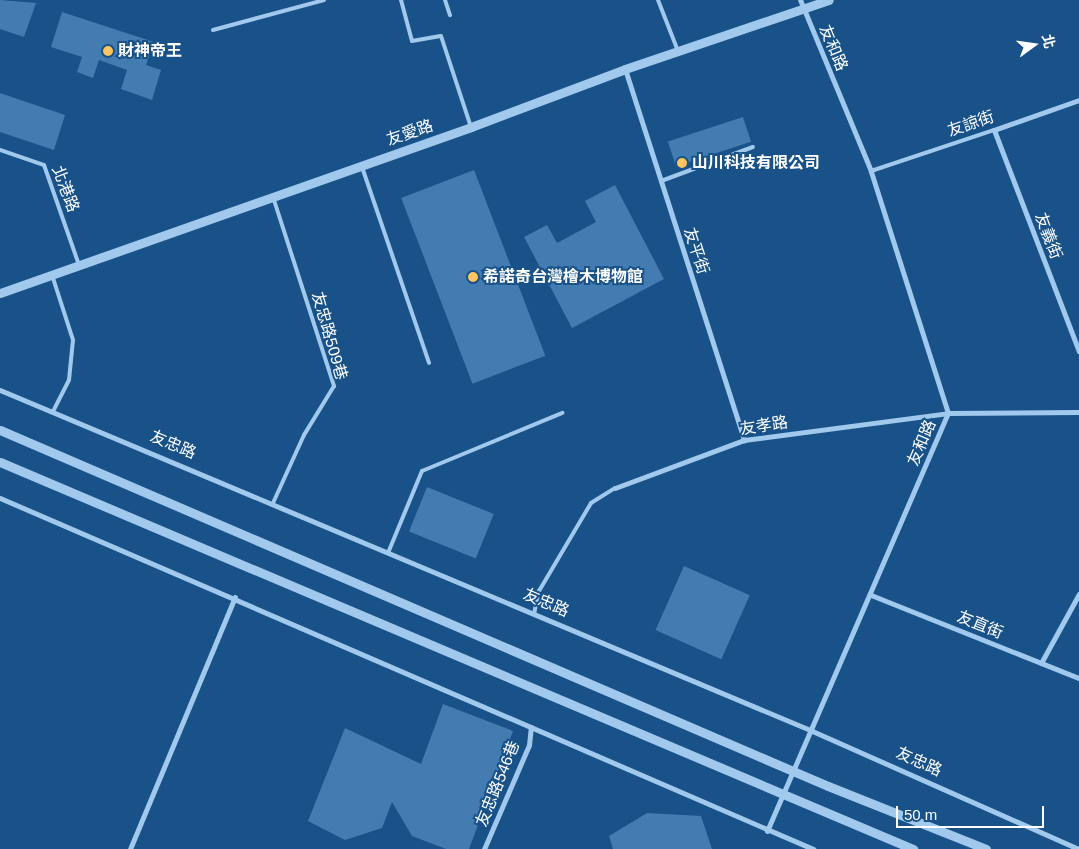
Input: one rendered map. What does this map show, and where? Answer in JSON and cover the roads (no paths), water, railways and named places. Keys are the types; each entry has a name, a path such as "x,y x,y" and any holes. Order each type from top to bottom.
{"street":[{"name":"友和路","path":"767,831 781,794 871,596 948,413 871,171 800,0"},
{"name":"友愛路","path":"0,293 272,195 471,128 625,69 829,0"},
{"name":"友平街","path":"625,69 744,440"},
{"name":"友諒街","path":"994,130 1079,100"},
{"name":"友義街","path":"994,130 1079,351"},
{"name":"友忠路","path":"0,390 274,503 388,553 810,730 1079,849"},
{"name":"友孝路","path":"615,488 744,440 948,413 1079,412"},
{"path":"0,430 793,770 986,849"},
{"path":"0,462 913,849"},
{"path":"0,498 235,597 767,831 813,849"},
{"path":"1041,663 1079,594"},
{"name":"友直街","path":"871,596 1079,678"},
{"path":"130,849 235,597"},
{"name":"友忠路546巷","path":"484,849 529,744 531,727"}],"lane":[{"path":"213,30 324,0"},
{"path":"401,0 412,41 441,36 471,128"},
{"path":"445,0 450,15"},
{"path":"658,0 678,51"},
{"name":"友諒街","path":"871,171 994,130"},
{"path":"661,181 753,147"},
{"name":"北港路","path":"0,150 44,165 79,265"},
{"path":"361,165 429,363"},
{"name":"友忠路509巷","path":"272,195 334,386 304,435 274,503"},
{"path":"52,275 73,340 69,380 53,412"},
{"path":"388,553 422,470 562,413"},
{"name":"友孝路","path":"534,614 539,591 591,502 615,488"}],"place":[{"name":"財神帝王","path":"108,51"},
{"name":"山川科技有限公司","path":"682,163"},
{"name":"希諾奇台灣檜木博物館","path":"473,277"}]}
